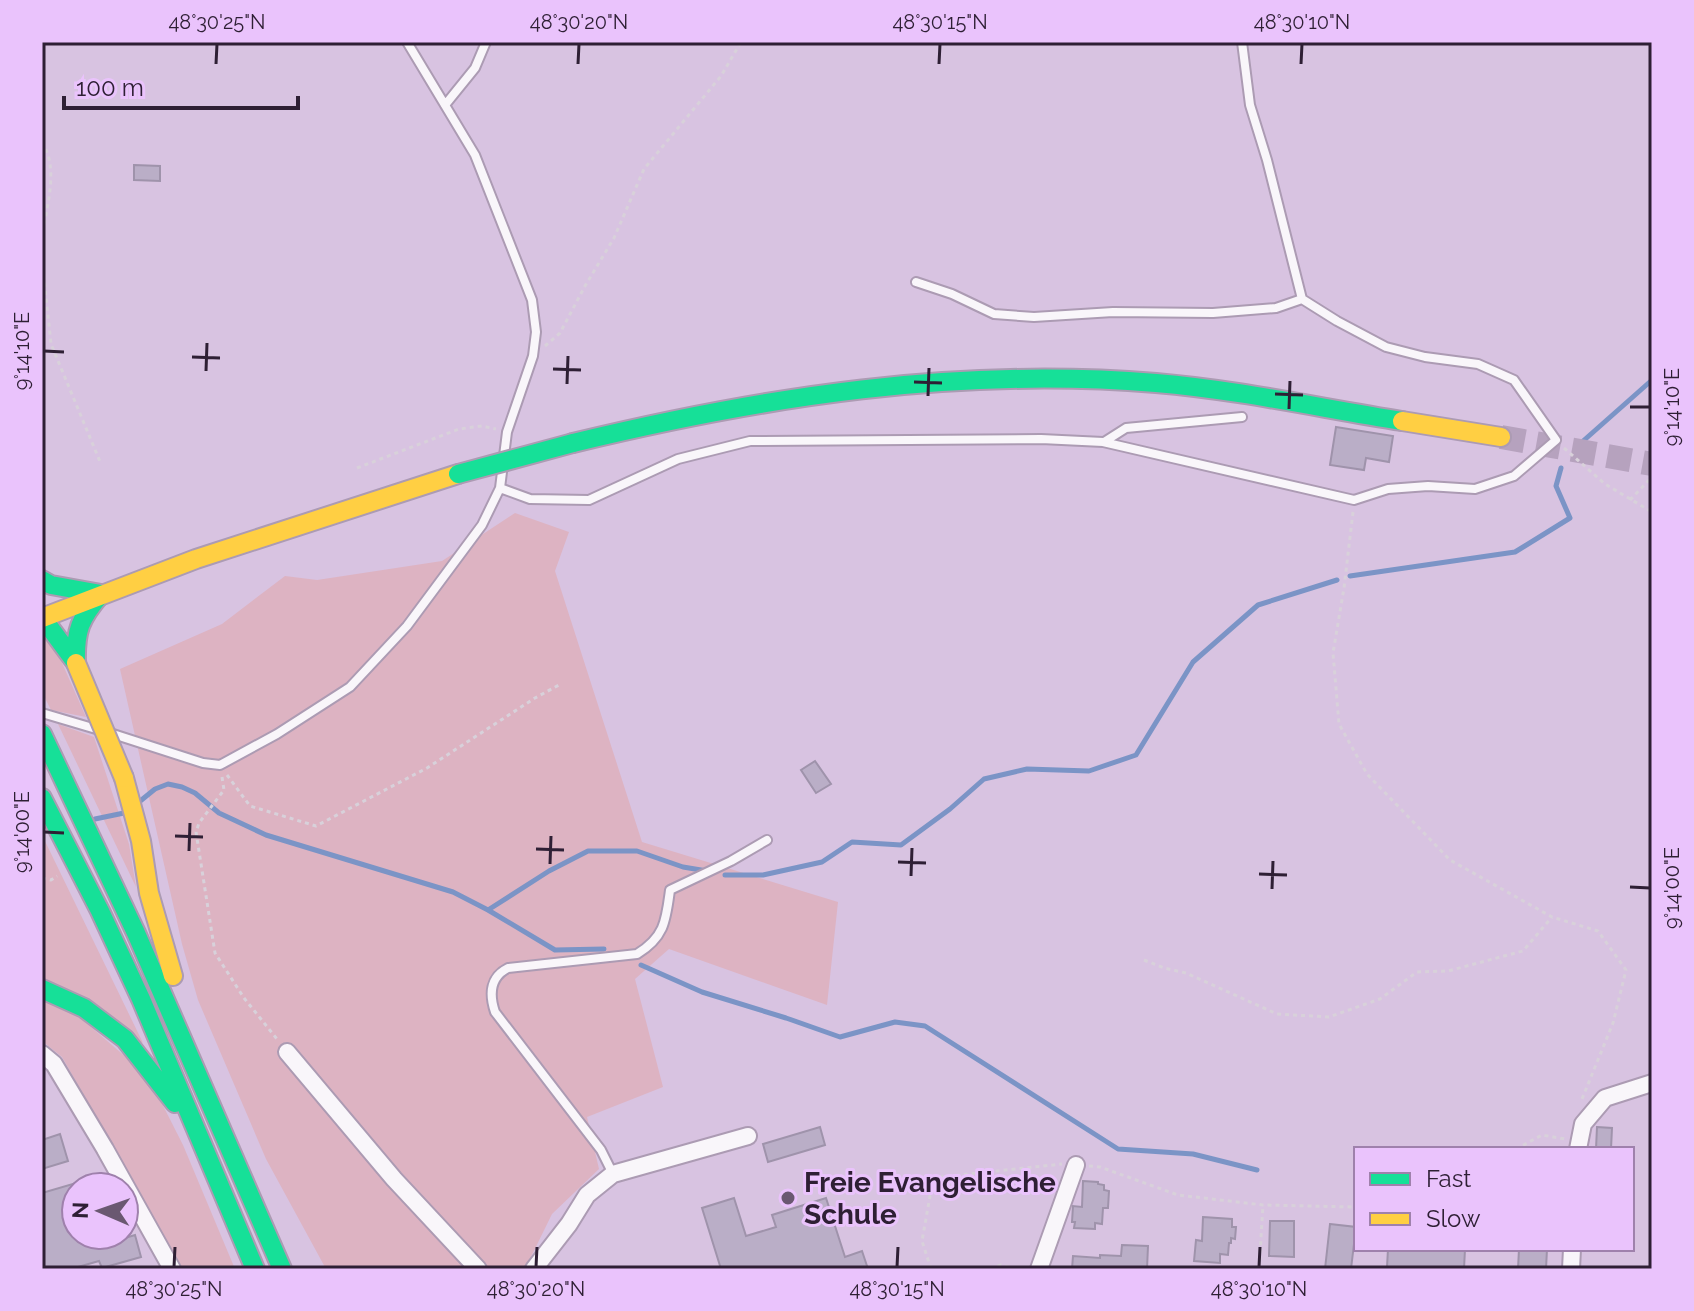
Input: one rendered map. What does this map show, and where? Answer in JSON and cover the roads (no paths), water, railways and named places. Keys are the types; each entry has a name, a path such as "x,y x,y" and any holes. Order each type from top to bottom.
{"main road":[{"path":"209,1095 197,1038 172,974 149,893 141,841 124,778 76,663 42,618 239,545 458,474 700,413 840,390 900,383 1018,378 1115,380 1207,388 1501,437"},
{"path":"42,580 51,585 101,594"},
{"path":"76,663 75,635 82,615 101,594"},
{"path":"42,734 124,902 282,1269"},
{"path":"42,798 100,912 201,1137 255,1269"},
{"path":"42,989 84,1008 125,1039 201,1137"}],"street":[{"path":"287,1052 394,1179 478,1269"},
{"path":"42,1054 54,1064 91,1125 172,1269"},
{"path":"1578,1145 1583,1124 1605,1098 1652,1083"},
{"path":"534,1269 587,1195 613,1174 748,1136"},
{"path":"1039,1269 1076,1165"}],"lane":[{"path":"42,713 203,763 220,765 277,734 350,687 407,626 482,525 500,488 507,432 533,356 536,332 532,300 475,155 407,42"},
{"path":"445,105 475,68 486,42"},
{"path":"500,488 530,499 589,500 678,459 750,441 1041,439 1103,442 1354,500 1388,489 1428,486 1475,489 1514,476 1556,440 1514,380 1478,364 1425,357 1386,347 1302,299 1250,105 1242,42"},
{"path":"916,282 952,294 994,314 1034,317 1113,312 1213,313 1276,308 1302,299"},
{"path":"1103,442 1126,428 1242,417"},
{"path":"613,1174 601,1150 495,1012 491,1001 493,981 508,968 637,954 652,945 662,930 670,890 767,840"}],"waterway":[{"path":"1582,442 1652,380"},
{"path":"1350,576 1515,552 1570,518 1556,486 1561,468"},
{"path":"725,875 763,875 822,862 852,842 901,845 984,779 1027,769 1089,771 1136,755 1193,662 1258,605 1337,580"},
{"path":"139,802 155,789 168,784 182,787 195,793 219,813 266,835 453,892 555,950 604,949"},
{"path":"95,819 124,813"},
{"path":"488,910 549,871 588,851 637,851 683,867 707,871"},
{"path":"641,965 702,992 840,1037 895,1022 925,1026 1118,1149 1193,1154 1257,1170"}],"tunnel":[{"path":"1501,437 1652,464"}],"place":[{"name":"Freie Evangelische Schule","path":"788,1198"}]}
